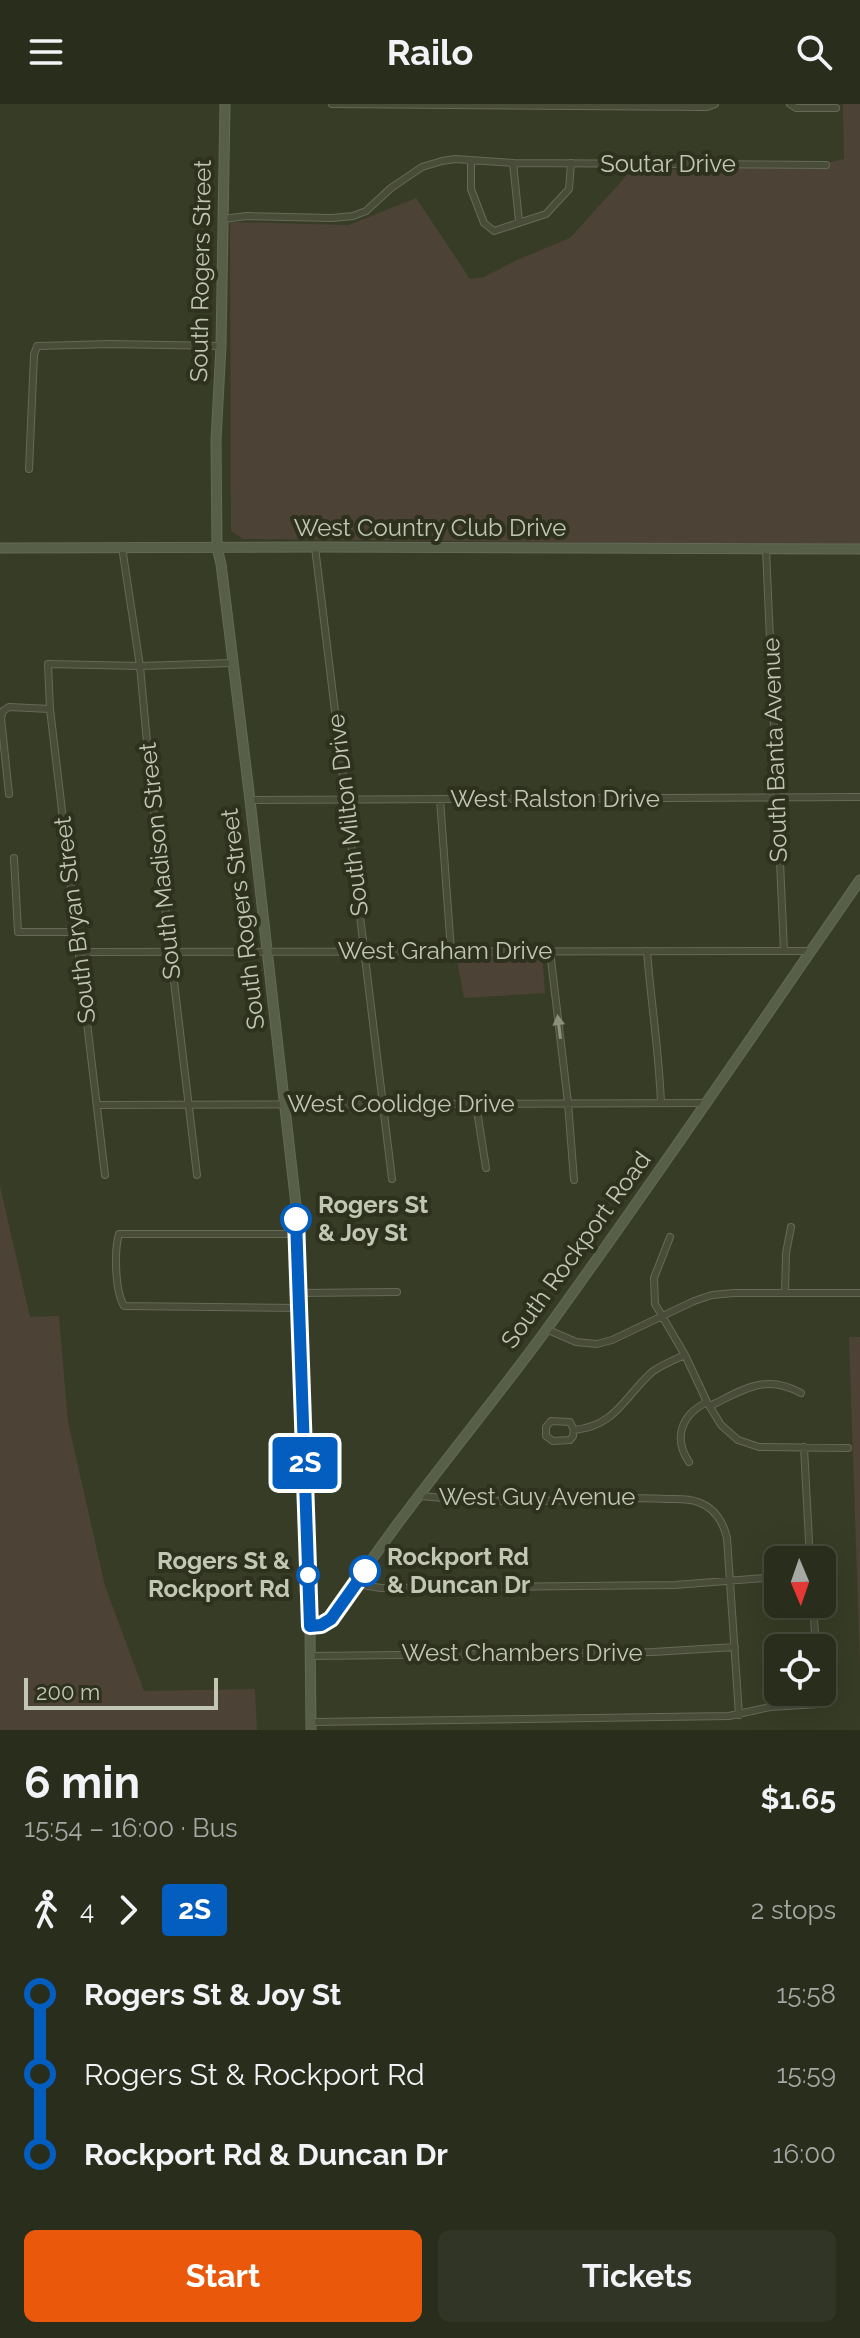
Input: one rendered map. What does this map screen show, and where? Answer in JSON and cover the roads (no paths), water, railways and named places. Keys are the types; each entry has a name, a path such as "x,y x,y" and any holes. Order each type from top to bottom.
{"street":[{"name":"South Rogers Street","path":"225,104 221,346 216,440 217,548 250,800 297,1234 311,1726"},
{"path":"332,104 707,107 715,104"},
{"path":"790,104 796,108 836,108"},
{"path":"223,219 247,216 348,217 366,211 391,188 422,167 442,161 571,163"},
{"name":"Soutar Drive","path":"471,161 470,185 484,223 489,229 499,230 544,215 569,189 571,163 826,165"},
{"path":"513,163 519,221"},
{"path":"29,469 34,355 37,346 221,346"},
{"name":"South Madison Street","path":"122,547 140,666 152,796 197,1175"},
{"name":"South Milton Drive","path":"315,547 392,1179"},
{"name":"West Country Club Drive","path":"0,548 860,549"},
{"name":"South Banta Avenue","path":"766,550 784,951"},
{"path":"140,666 232,663"},
{"name":"South Bryan Street","path":"105,1175 50,709 48,664 140,666"},
{"path":"9,794 1,718 3,711 9,707 50,709"},
{"name":"West Ralston Drive","path":"250,800 860,797"},
{"path":"440,799 451,951"},
{"path":"14,858 18,932 77,932"},
{"name":"South Rockport Road","path":"310,1626 321,1625 331,1619 546,1329 860,880"},
{"path":"550,951 574,1180"},
{"path":"647,951 661,1103"},
{"name":"West Graham Drive","path":"80,952 811,951"},
{"name":"West Coolidge Drive","path":"97,1105 705,1103"},
{"path":"476,1104 486,1168"},
{"path":"785,1293 786,1253 791,1227"},
{"path":"297,1234 119,1234 118,1286 119,1298 124,1306 300,1308"},
{"path":"670,1237 653,1284 655,1304 685,1355 708,1404 726,1431 759,1447 848,1448"},
{"path":"299,1293 397,1292"},
{"path":"546,1329 576,1342 602,1343 712,1295 860,1293"},
{"path":"574,1430 586,1429 607,1420 654,1371 685,1355"},
{"path":"689,1462 681,1447 681,1428 690,1413 747,1388 767,1383 785,1385 801,1393"},
{"path":"551,1421 568,1421 574,1430 570,1440 553,1441 546,1436 546,1427 551,1421"},
{"path":"804,1447 809,1546"},
{"name":"West Guy Avenue","path":"421,1496 444,1499 654,1498 696,1501 714,1512 723,1524 727,1538 739,1715"},
{"path":"356,1584 397,1588 649,1586 764,1578"},
{"name":"West Chambers Drive","path":"310,1656 623,1653 735,1647"},
{"path":"311,1726 739,1715 787,1706"}],"place":[{"name":"Rogers St & Joy St","path":"296,1219"},
{"name":"Rockport Rd & Duncan Dr","path":"365,1571"},
{"name":"Rogers St & Rockport Rd","path":"308,1575"}]}
